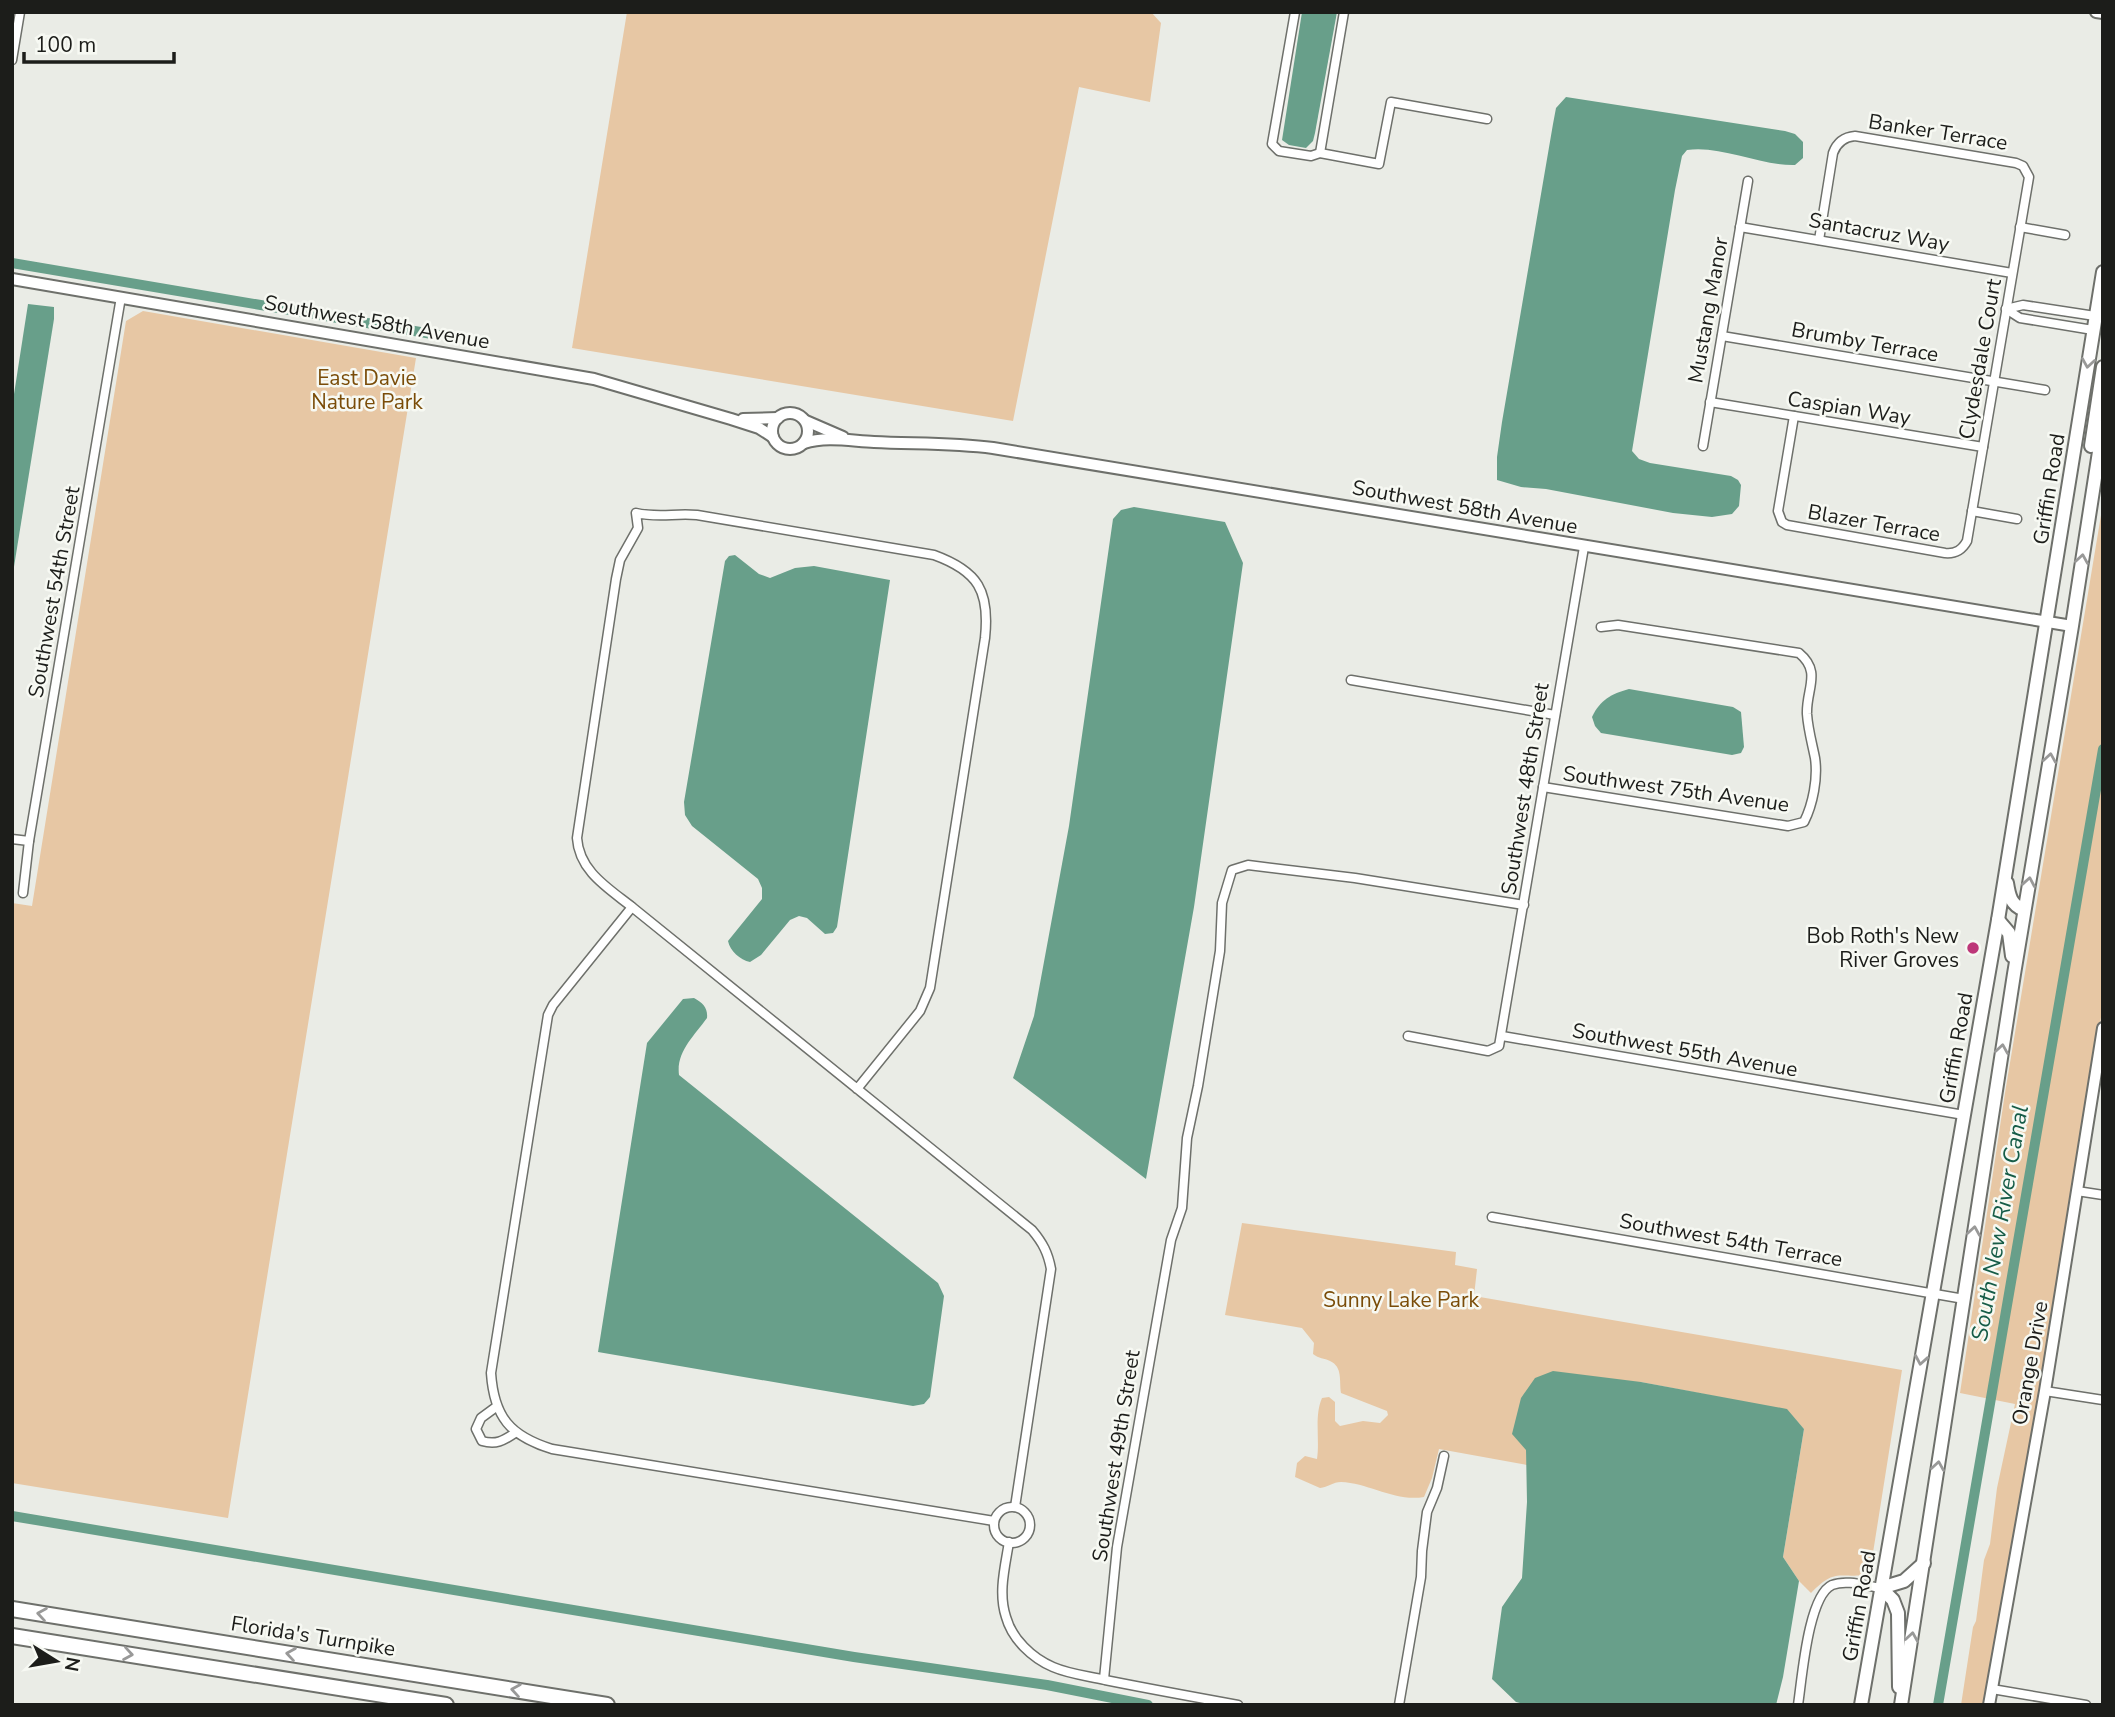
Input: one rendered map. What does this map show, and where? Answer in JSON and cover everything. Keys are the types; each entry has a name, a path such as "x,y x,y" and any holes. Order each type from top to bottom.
{"highway":[{"name":"Florida's Turnpike","path":"12,1609 607,1705"},
{"path":"12,1636 446,1705"}],"main road":[{"name":"Griffin Road","path":"1861,1705 2098,332 2095,316 2103,272"},
{"path":"2098,454 2091,447 2103,367"},
{"name":"Griffin Road","path":"1901,1705 2024,910 2103,426"},
{"path":"2005,876 2009,897 2024,910"},
{"path":"1998,920 2005,926 2011,942 2014,974"},
{"path":"1901,1705 1896,1639 1898,1613 1893,1600 1881,1588 1904,1581 1924,1563"}],"street":[{"path":"12,60 20,12"},
{"path":"1295,12 1272,144 1279,152 1311,156 1320,153 1379,164 1391,102 1487,119"},
{"path":"1320,153 1344,12"},
{"path":"2096,12 2103,13"},
{"name":"Banker Terrace","path":"1819,240 1833,153 1835,146 1847,137 1855,136 2001,160 2016,163 2026,172"},
{"name":"Clydesdale Court","path":"1960,550 1968,541 2028,186 2026,172"},
{"name":"Mustang Manor","path":"1703,446 1748,181"},
{"name":"Santacruz Way","path":"1740,227 2012,273"},
{"path":"2020,227 2065,234"},
{"name":"Southwest 58th Avenue","path":"12,279 594,379 759,428 773,437"},
{"name":"Southwest 54th Street","path":"23,893 29,841 121,297"},
{"path":"2006,309 2023,305 2095,316"},
{"path":"2006,309 2020,318 2098,332"},
{"name":"Brumby Terrace","path":"1721,336 2045,390"},
{"name":"Caspian Way","path":"1710,401 1983,447"},
{"path":"783,414 796,414 806,421 808,429 804,443 796,449 778,445 772,430 778,418 783,414"},
{"name":"Blazer Terrace","path":"1794,416 1779,511 1782,522 1801,529 1950,554 1960,550"},
{"name":"Southwest 58th Avenue","path":"731,419 778,418"},
{"name":"Southwest 58th Avenue","path":"806,421 849,439"},
{"name":"Southwest 58th Avenue","path":"804,443 813,440 849,439 982,447 2072,626"},
{"path":"1972,511 2017,519"},
{"path":"857,1089 920,1011 930,988 987,621 982,592 967,570 934,555 697,515 680,513 653,517 636,513 638,528 620,560 616,579 577,850 591,873 632,907 857,1089 1032,1230 1042,1242 1049,1256 1051,1269 1015,1507"},
{"name":"Southwest 48th Street","path":"1502,1036 1584,547"},
{"name":"Southwest 75th Avenue","path":"1544,787 1788,826 1804,822 1812,807 1816,762 1807,711 1813,674 1807,660 1799,653 1618,625 1601,627"},
{"path":"1351,680 1555,715"},
{"path":"12,839 29,841"},
{"name":"Southwest 49th Street","path":"1104,1679 1117,1547 1171,1240 1182,1208 1187,1138 1220,951 1222,903 1232,870 1248,866 1355,878 1524,905"},
{"path":"632,907 553,1005 548,1016 491,1373 496,1407 515,1433 531,1443 552,1449 994,1521"},
{"name":"Orange Drive","path":"1989,1705 2045,1391 2077,1191 2098,1092 2103,1028"},
{"path":"1408,1036 1488,1051 1499,1046 1502,1036"},
{"name":"Southwest 55th Avenue","path":"1502,1036 1964,1115"},
{"path":"2077,1191 2103,1195"},
{"name":"Southwest 54th Terrace","path":"1492,1217 1964,1299"},
{"path":"2045,1391 2103,1401"},
{"path":"496,1407 481,1418 476,1429 482,1441 503,1441 515,1433"},
{"path":"1399,1705 1421,1577 1427,1512 1437,1488 1444,1456"},
{"path":"1015,1507 1026,1514 1029,1527 1022,1539 1009,1542 997,1535 994,1521 1004,1508 1015,1507"},
{"path":"1009,1542 1002,1603 1006,1620 1017,1639 1032,1654 1054,1667 1163,1692 1238,1705"},
{"path":"1798,1705 1813,1610 1821,1593 1833,1585 1854,1583 1881,1588"},
{"path":"1992,1689 2086,1705"}],"green space":[{"path":"627,12 1151,12 1161,23 1150,102 1079,87 1013,421 572,348"},
{"name":"East Davie Nature Park","path":"143,311 416,358 228,1518 12,1483 12,903 32,906 126,321"},
{"path":"2103,503 2103,1005 2049,1339 1983,1705 1961,1705 1984,1560 1990,1544 1997,1488 2015,1404 1960,1393 2005,1093"},
{"name":"Sunny Lake Park","path":"1242,1223 1456,1252 1455,1265 1477,1269 1474,1296 1902,1370 1872,1559 1867,1575 1832,1577 1811,1593 1799,1581 1783,1557 1804,1429 1787,1410 1641,1382 1526,1450 1527,1465 1439,1449 1424,1497 1403,1497 1341,1482 1320,1488 1295,1477 1297,1463 1305,1456 1317,1459 1318,1412 1322,1398 1329,1397 1335,1402 1335,1421 1340,1426 1363,1421 1380,1423 1388,1415 1387,1411 1341,1393 1337,1367 1313,1354 1314,1343 1302,1328 1225,1315"}],"shaded area":[{"path":"1302,12 1337,12 1315,133 1313,141 1306,148 1289,145 1282,140"},
{"path":"1566,97 1785,131 1795,134 1803,142 1803,158 1795,165 1713,150 1687,150 1682,156 1675,190 1632,451 1639,459 1650,463 1731,476 1738,480 1741,485 1739,506 1732,514 1712,517 1673,513 1546,489 1521,487 1497,480 1502,422 1553,124 1556,108"},
{"path":"28,304 54,307 54,319 12,579 12,407"},
{"path":"1134,507 1225,522 1243,563 1194,907 1146,1179 1013,1078 1034,1016 1069,826 1113,519 1121,510"},
{"path":"735,555 759,574 770,578 795,568 814,566 890,580 837,927 833,933 825,934 807,918 799,916 790,920 761,955 750,962 736,954 728,941 762,899 762,888 758,879 692,826 685,815 684,802 725,561 729,556"},
{"path":"1629,689 1733,707 1741,712 1744,747 1741,753 1732,755 1601,733 1592,717 1595,711 1607,698"},
{"path":"694,998 704,1006 707,1018 683,1052 679,1075 938,1283 944,1296 930,1397 924,1404 913,1406 598,1352 647,1043 683,999"},
{"path":"1553,1371 1641,1382 1787,1409 1804,1429 1783,1557 1799,1581 1776,1705 1528,1705 1516,1702 1492,1679 1502,1607 1522,1578 1527,1502 1526,1450 1512,1434 1521,1398 1535,1378"}],"waterway":[{"path":"12,263 438,335"},
{"name":"South New River Canal","path":"1938,1705 2103,749"},
{"path":"12,1516 854,1657 1047,1685 1148,1705"}],"place":[{"name":"Bob Roth's New River Groves","path":"1973,948"}]}
